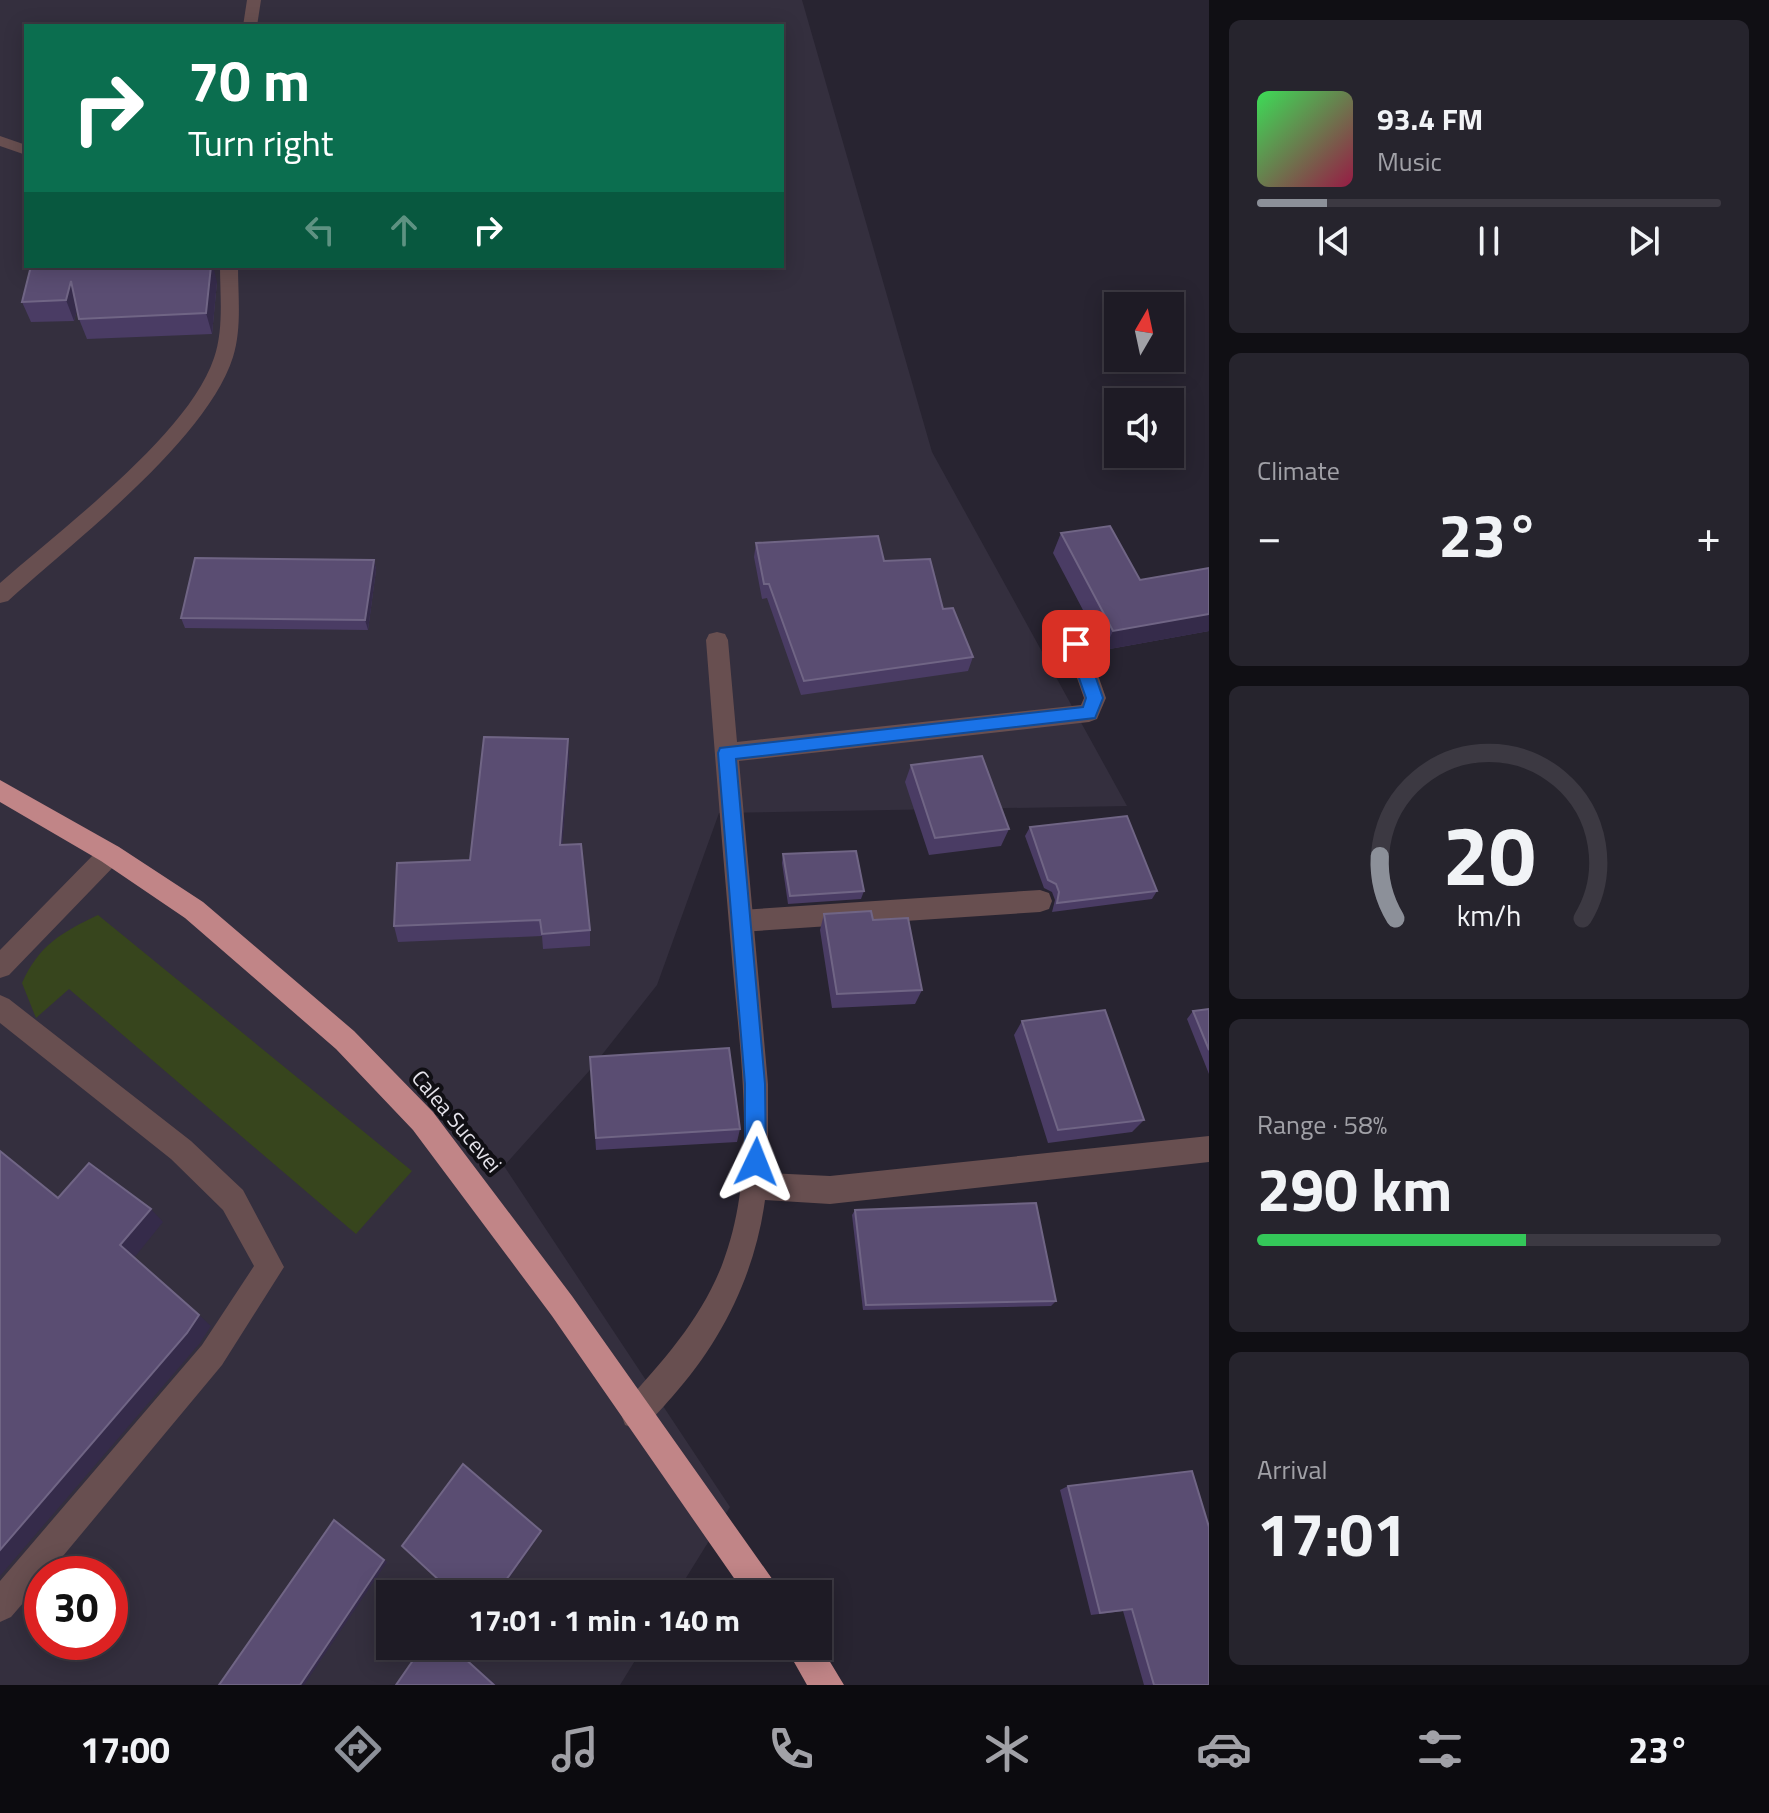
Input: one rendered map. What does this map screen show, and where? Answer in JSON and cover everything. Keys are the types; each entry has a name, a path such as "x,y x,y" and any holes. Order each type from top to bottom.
{"highway":[{"name":"Calea Sucevei","path":"0,790 110,854 194,910 345,1040 423,1121 562,1306 754,1580"},
{"path":"810,1660 827,1685"}],"street":[{"path":"250,24 254,0"},
{"path":"0,141 24,149"},
{"path":"0,595 183,425 223,360 229,326 229,268"},
{"path":"636,1414 673,1376 704,1336 723,1303 737,1268 754,1186 758,1137 755,1084 717,640"},
{"path":"726,753 1089,713 1095,698 1076,644"},
{"path":"0,967 110,854"},
{"path":"741,921 1040,901"},
{"path":"0,1007 181,1150 233,1200 270,1267 212,1355 0,1606"},
{"path":"754,1186 830,1190 1209,1149"}],"shaded area":[{"path":"0,0 802,0 932,452 1127,806 719,813 657,985 590,1070 504,1166 730,1507 685,1580 376,1580 376,1660 635,1660 620,1685 0,1685"}],"green space":[{"path":"98,915 412,1171 356,1234 69,989 36,1018 22,983 36,958 53,941"}],"building":[{"path":"30,268 211,268 206,313 79,319 71,281 66,300 22,302"},
{"path":"1110,526 1140,580 1209,568 1209,614 1113,631 1061,533"},
{"path":"878,536 884,561 930,559 943,609 953,608 973,657 804,681 769,584 764,584 756,543"},
{"path":"195,558 374,560 365,620 181,618"},
{"path":"484,737 568,739 560,845 581,844 590,930 542,934 540,920 394,926 397,863 470,860"},
{"path":"982,756 1009,829 935,838 911,765"},
{"path":"1127,816 1157,891 1057,903 1059,892 1056,884 1048,880 1030,827"},
{"path":"856,851 864,891 790,896 783,854"},
{"path":"871,911 873,920 908,918 922,990 837,994 824,914"},
{"path":"1209,1009 1209,1050 1193,1011"},
{"path":"1105,1010 1144,1120 1058,1130 1022,1021"},
{"path":"729,1048 740,1129 596,1138 590,1057"},
{"path":"0,1151 58,1198 89,1163 151,1209 120,1245 199,1315 187,1333 0,1550"},
{"path":"1036,1203 1056,1301 866,1305 855,1210"},
{"path":"463,1464 541,1531 506,1580 439,1580 402,1546"},
{"path":"1192,1471 1209,1527 1209,1685 1154,1685 1132,1609 1100,1613 1068,1486"},
{"path":"334,1520 384,1560 300,1685 219,1685"},
{"path":"413,1660 466,1660 494,1685 396,1685"}],"route":[{"path":"756,1162 755,1084 726,753 1089,713 1094,707 1095,698 1076,644"}]}
